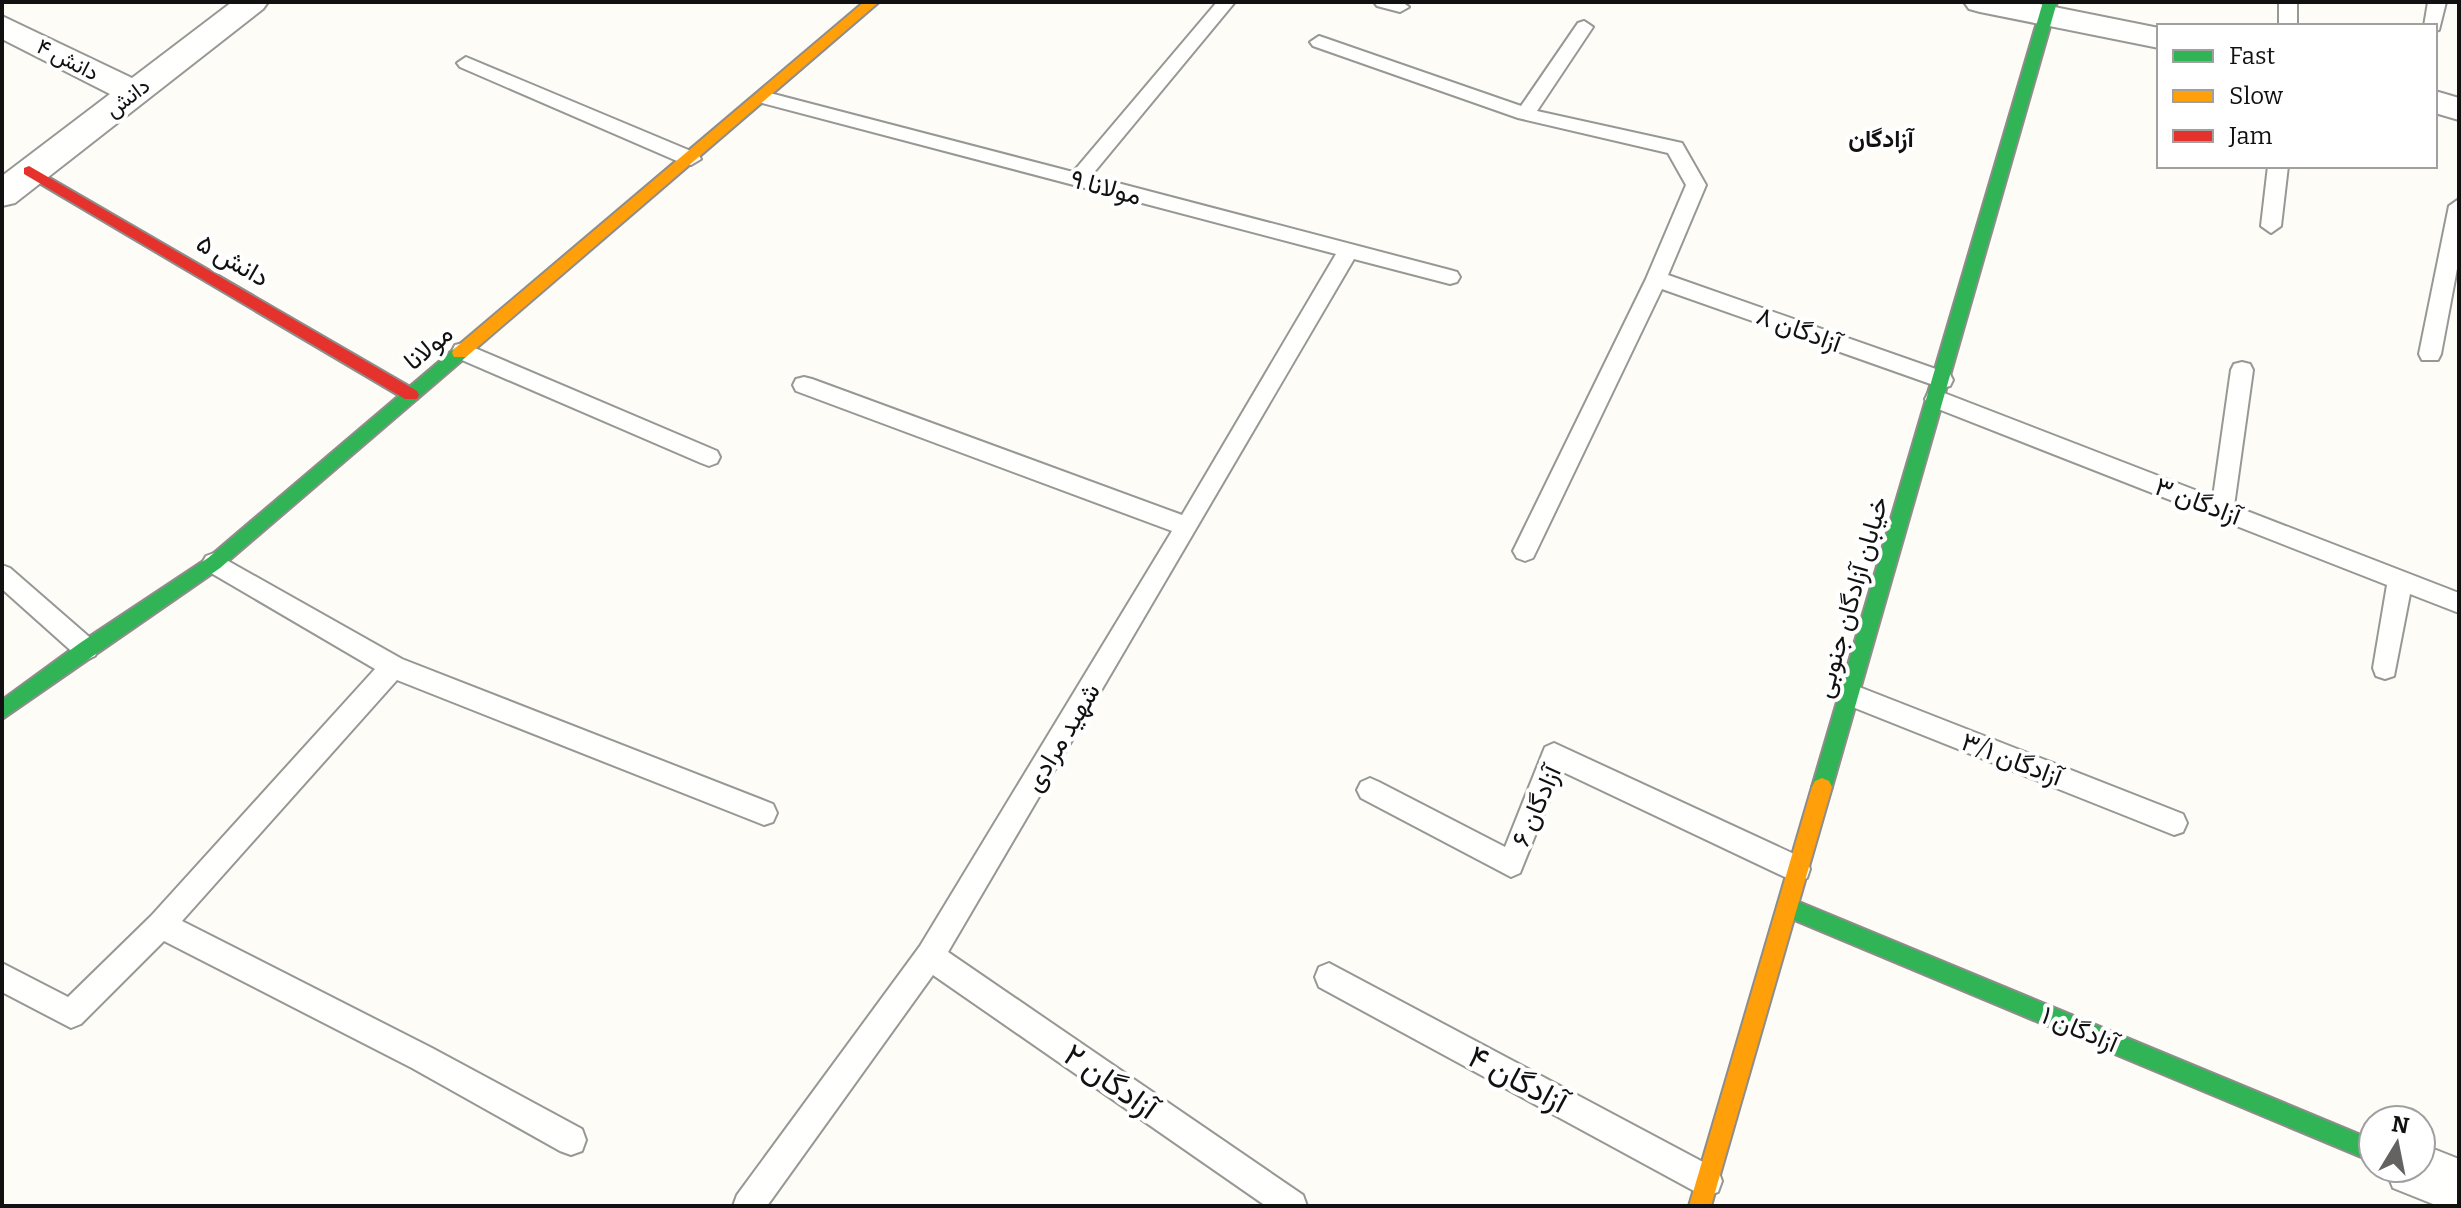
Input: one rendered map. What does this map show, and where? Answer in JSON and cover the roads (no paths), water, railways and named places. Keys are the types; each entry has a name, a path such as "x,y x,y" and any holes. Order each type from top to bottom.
{"street":[{"name":"دانش","path":"2,194 252,2"},
{"name":"مولانا","path":"2,711 86,649 214,563 872,2"},
{"path":"1980,2 2048,8 2157,37"},
{"name":"خیابان آزادگان جنوبی","path":"1703,1193 2048,8"},
{"name":"دانش ۴","path":"2,26 133,92"},
{"path":"2437,103 2459,109"},
{"name":"دانش ۵","path":"29,171 411,395"},
{"name":"آزادگان ۱","path":"1787,907 2357,1144"},
{"path":"2437,1178 2459,1187"}],"lane":[{"path":"1078,179 1226,2"},
{"path":"2288,2 2288,24"},
{"path":"2433,24 2437,2"},
{"path":"1525,114 1584,27"},
{"path":"1319,42 1525,114 1675,148 1696,185 1656,279 1525,551"},
{"path":"466,63 691,159"},
{"name":"مولانا ۹","path":"762,97 1450,277"},
{"path":"2271,226 2278,168"},
{"path":"2430,354 2459,206"},
{"name":"شهید مرادی","path":"748,1206 930,956 1349,250"},
{"name":"آزادگان ۸","path":"1656,279 1939,389"},
{"path":"463,351 709,457"},
{"path":"2222,511 2242,370"},
{"path":"804,385 1187,527"},
{"name":"آزادگان ۳","path":"1939,389 2222,511 2459,603"},
{"path":"214,563 393,667 764,813"},
{"path":"2,575 86,649"},
{"path":"2385,668 2400,581"},
{"path":"2,977 71,1014 161,925 393,667"},
{"name":"آزادگان ۳/۱","path":"1849,694 2174,823"},
{"name":"آزادگان ۶","path":"1370,790 1511,864 1554,755 1797,869"},
{"path":"161,925 422,1058 571,1140"},
{"name":"آزادگان ۲","path":"930,956 1292,1206"},
{"name":"آزادگان ۴","path":"1329,977 1703,1193"}],"district":[{"name":"آزادگان","path":"1881,139"}]}
